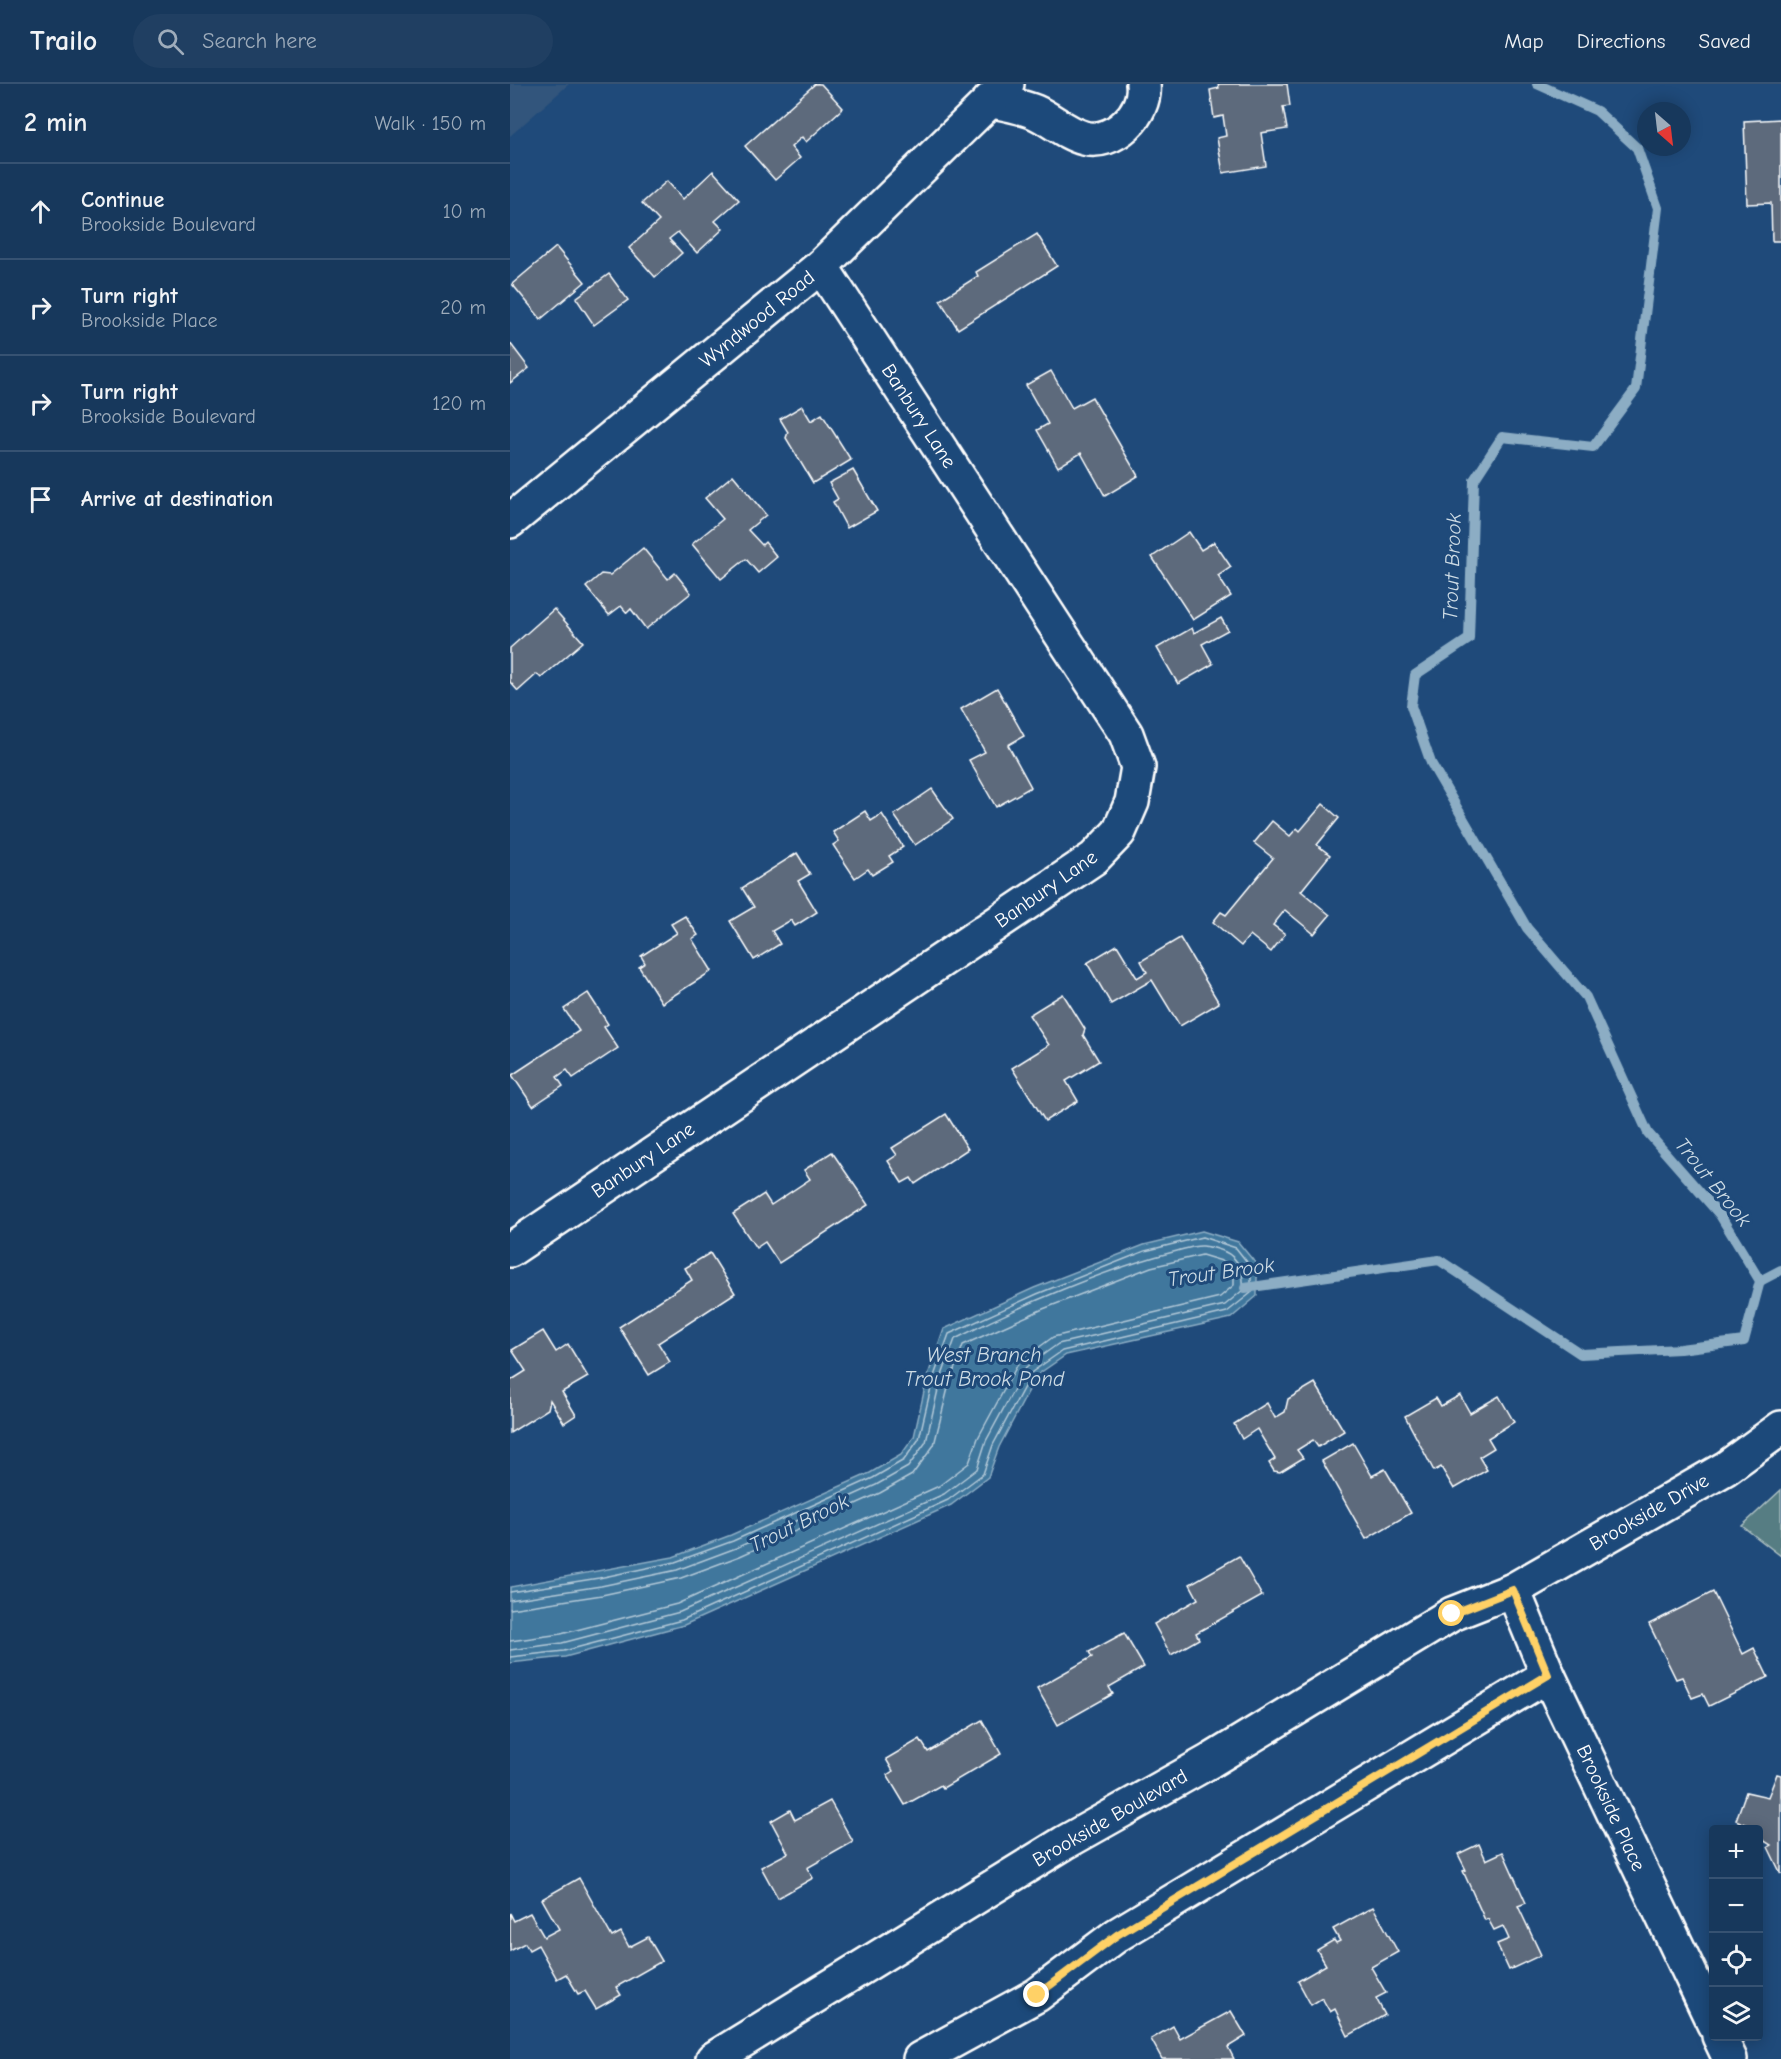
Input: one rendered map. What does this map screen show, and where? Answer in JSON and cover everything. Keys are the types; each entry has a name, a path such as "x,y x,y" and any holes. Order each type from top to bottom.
{"street":[{"name":"Wyndwood Road","path":"510,521 821,266 998,92 1084,138 1104,138 1126,126 1138,109 1144,91 1143,84"},
{"name":"Banbury Lane","path":"510,1250 1094,858 1119,832 1132,802 1138,767 1126,734 821,266"},
{"name":"Brookside Drive","path":"1513,1590 1726,1468 1781,1428"},
{"name":"Brookside Place","path":"1513,1590 1548,1675 1709,2016"},
{"name":"Brookside Boulevard","path":"713,2059 1064,1843 1210,1761 1452,1614 1513,1590"},
{"path":"920,2059 1037,1995 1117,1935 1548,1675"},
{"path":"1721,2041 1730,2059"}],"shaded area":[{"path":"510,84 569,84 510,136"}],"green space":[{"path":"1781,1490 1781,1556 1742,1526"}],"water":[{"name":"West Branch Trout Brook Pond","path":"1202,1231 1238,1242 1257,1265 1257,1296 1231,1318 1066,1355 1037,1375 999,1447 988,1477 951,1505 684,1625 565,1657 510,1663 510,1587 673,1557 731,1535 870,1473 901,1455 914,1437 927,1378 944,1329 1034,1288 1144,1245"}],"building":[{"path":"815,84 821,84 843,108 806,142 802,137 791,147 800,158 775,180 745,146"},
{"path":"1218,84 1287,84 1290,106 1283,107 1287,129 1261,133 1266,166 1223,173 1217,138 1226,136 1223,116 1214,118 1210,90 1219,88"},
{"path":"1781,119 1781,241 1772,241 1771,203 1747,204 1744,121"},
{"path":"713,171 739,200 715,221 723,229 697,253 678,232 669,239 682,253 655,277 629,248 659,221 642,203 667,181 683,199"},
{"path":"1037,234 1057,266 958,329 940,300 978,276 976,272"},
{"path":"556,247 585,282 541,319 512,284"},
{"path":"609,274 628,300 594,325 576,298"},
{"path":"510,343 529,368 510,383"},
{"path":"1051,371 1072,408 1092,397 1138,476 1105,496 1081,453 1058,467 1037,430 1048,424 1026,385"},
{"path":"802,406 811,421 822,414 851,460 813,483 786,438 788,432 780,419"},
{"path":"853,470 877,511 847,528 833,502 838,499 829,483"},
{"path":"733,475 766,515 748,530 762,545 765,542 777,557 758,573 746,559 721,579 692,544 723,519 705,498"},
{"path":"1189,532 1201,550 1214,542 1231,567 1218,576 1231,596 1193,620 1152,557"},
{"path":"643,548 668,579 675,573 691,593 646,629 631,609 627,613 621,606 609,615 586,587 601,574 610,575"},
{"path":"554,609 583,642 541,678 537,674 518,691 510,682 510,648"},
{"path":"1221,618 1228,630 1202,644 1213,664 1178,684 1157,648 1192,628 1194,633"},
{"path":"997,688 1024,736 1008,745 1031,787 996,807 969,760 985,752 961,709"},
{"path":"932,789 953,819 915,845 894,815"},
{"path":"1323,804 1339,818 1317,845 1330,855 1301,891 1330,915 1314,934 1285,910 1273,925 1285,934 1271,952 1250,935 1241,946 1213,922 1221,912 1226,915 1273,858 1254,843 1272,821 1290,836 1297,828 1300,831"},
{"path":"865,811 871,821 882,814 903,847 889,856 893,862 872,875 868,869 855,878 833,845 839,841 833,832"},
{"path":"797,853 810,874 798,881 817,912 795,926 791,920 772,931 780,944 754,960 730,921 754,907 742,888"},
{"path":"685,916 698,935 692,939 712,971 662,1003 639,967 645,963 641,956 677,933 671,924"},
{"path":"1180,938 1219,1003 1180,1026 1152,980 1111,1004 1087,963 1117,945 1137,978 1147,972 1141,961"},
{"path":"588,993 608,1024 604,1027 618,1048 573,1078 567,1070 557,1077 563,1086 533,1106 512,1075 579,1031 564,1009"},
{"path":"1063,994 1085,1029 1083,1035 1099,1061 1066,1081 1078,1101 1045,1121 1012,1068 1049,1045 1029,1015"},
{"path":"946,1114 968,1149 915,1184 911,1178 902,1183 888,1161 897,1155 892,1148"},
{"path":"832,1152 868,1205 779,1263 765,1242 756,1248 733,1214 764,1194 771,1205 810,1179 804,1170"},
{"path":"710,1253 735,1293 658,1343 670,1362 649,1375 619,1327 692,1280 685,1268"},
{"path":"543,1331 556,1352 568,1344 588,1377 562,1392 576,1415 564,1423 550,1400 548,1409 510,1433 510,1381 526,1371 512,1350"},
{"path":"1315,1383 1344,1431 1318,1447 1313,1440 1297,1450 1303,1458 1280,1472 1274,1471 1269,1463 1275,1459 1257,1429 1242,1439 1234,1424 1267,1403 1275,1418 1285,1412 1288,1399"},
{"path":"1460,1395 1470,1413 1499,1396 1514,1422 1488,1438 1494,1448 1479,1457 1487,1470 1454,1489 1441,1467 1434,1471 1405,1416 1436,1398 1441,1406"},
{"path":"1353,1443 1372,1476 1385,1469 1411,1513 1366,1539 1322,1461"},
{"path":"1239,1556 1262,1596 1196,1633 1199,1639 1171,1655 1154,1624 1198,1599 1190,1584"},
{"path":"1713,1592 1743,1654 1754,1648 1768,1677 1709,1706 1703,1694 1692,1698 1682,1677 1676,1679 1649,1624"},
{"path":"1124,1633 1144,1667 1109,1687 1113,1694 1058,1725 1037,1688 1092,1657 1089,1652"},
{"path":"982,1720 1001,1754 943,1788 941,1785 905,1805 887,1775 893,1771 886,1759 920,1739 928,1752"},
{"path":"1777,1774 1781,1775 1781,1874 1768,1847 1771,1845 1763,1840 1763,1825 1747,1825 1736,1820 1746,1792 1768,1797"},
{"path":"830,1801 853,1842 807,1868 813,1878 778,1898 761,1867 788,1853 771,1821 790,1810 795,1820"},
{"path":"1479,1844 1486,1860 1503,1852 1526,1903 1518,1906 1541,1955 1509,1970 1497,1944 1509,1939 1503,1926 1494,1930 1488,1919 1485,1920 1463,1871 1466,1870 1458,1854"},
{"path":"579,1878 612,1937 621,1932 629,1947 648,1937 662,1961 616,1987 621,1995 596,2009 585,1991 578,1994 566,1974 557,1979 538,1945 529,1950 525,1943 510,1951 510,1913 514,1921 530,1913 544,1937 559,1929 542,1899"},
{"path":"1373,1907 1398,1952 1371,1967 1386,1993 1376,1998 1385,2015 1348,2036 1335,2009 1330,2012 1322,1998 1311,2005 1298,1981 1326,1965 1317,1950 1334,1940 1336,1943 1340,1941 1333,1929"},
{"path":"1231,2011 1246,2036 1228,2047 1234,2059 1162,2059 1151,2039 1173,2026 1180,2039"}],"waterway":[{"name":"Trout Brook","path":"1245,1288 1439,1260 1581,1354 1680,1349 1744,1341 1760,1281 1720,1215 1648,1133 1586,997 1527,928 1431,763 1411,706 1415,675 1469,639 1474,480 1502,437 1593,447 1636,389 1658,208 1637,148 1597,111 1537,84"},
{"path":"1760,1281 1781,1270"}],"route":[{"path":"1037,1995 1117,1935 1269,1846 1548,1675 1513,1590 1452,1614"}]}
